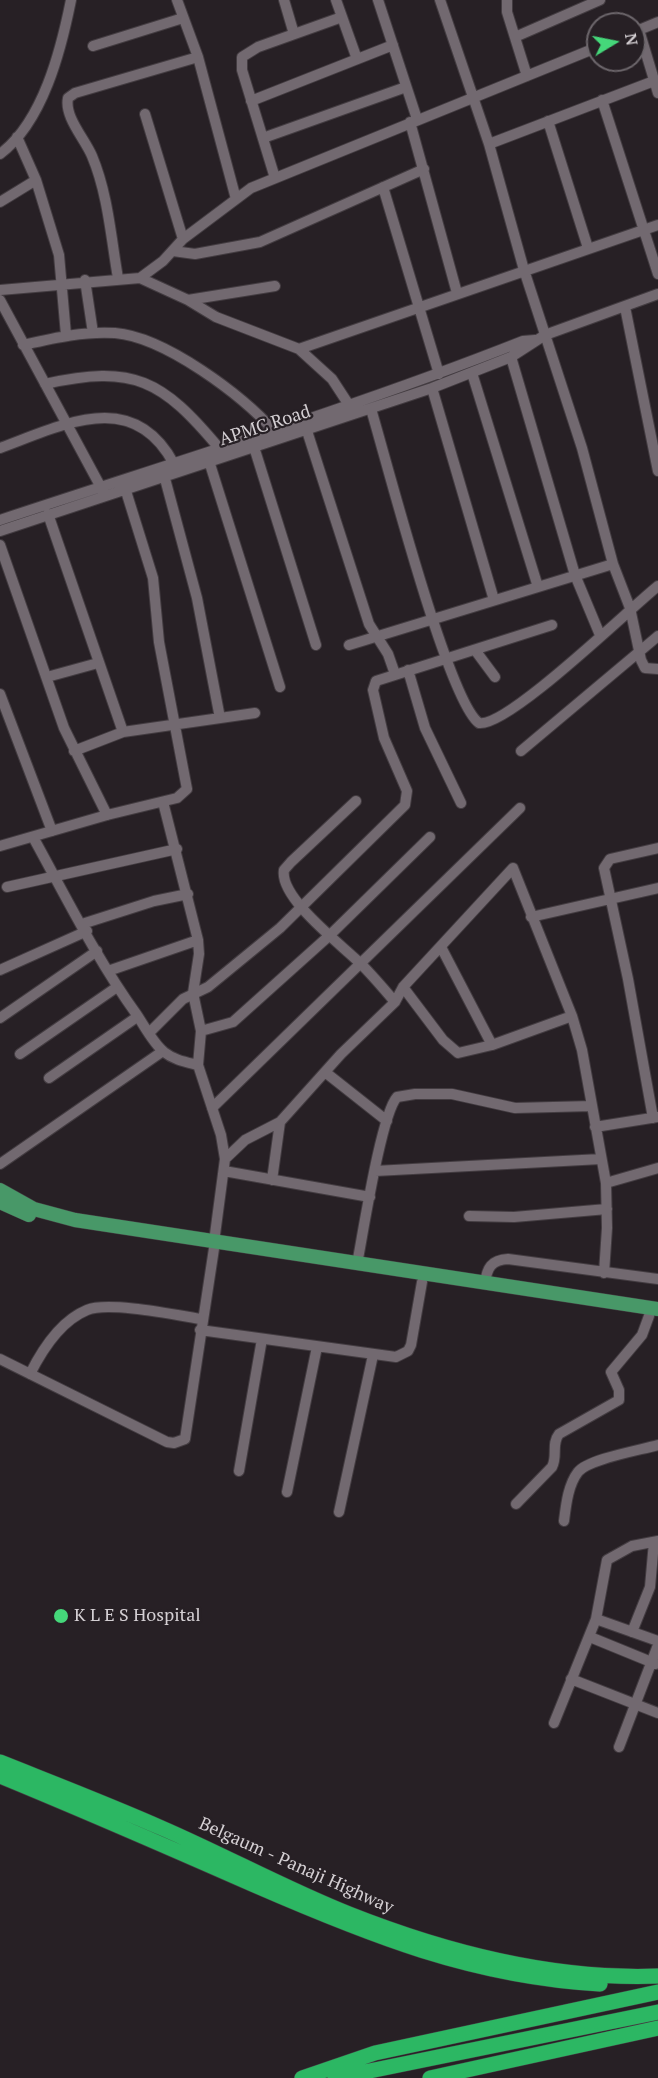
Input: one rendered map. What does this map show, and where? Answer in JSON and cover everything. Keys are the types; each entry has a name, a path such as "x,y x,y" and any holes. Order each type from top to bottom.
{"highway":[{"name":"Belgaum - Panaji Highway","path":"0,1762 164,1829 347,1913 425,1941 482,1956 540,1967 613,1976 658,1976"},
{"name":"Belgaum - Panaji Highway","path":"0,1776 318,1914 446,1960 568,1982 658,1985"},
{"path":"568,1982 574,1996 569,2011"},
{"path":"302,2078 375,2053 658,1992"},
{"path":"335,2078 658,2012"},
{"path":"430,2078 658,2028"}],"main road":[{"path":"0,1190 34,1209 75,1220 422,1282 655,1314"},
{"path":"0,1202 37,1218 74,1229 214,1244 357,1264 484,1283 655,1314"}],"street":[{"path":"0,154 17,137 49,80 71,0"},
{"path":"177,0 198,57 236,199"},
{"path":"284,0 294,34"},
{"path":"336,0 357,60"},
{"path":"378,0 406,87 424,169 457,292"},
{"path":"441,0 489,144 524,270 540,338 582,448 612,564 630,608 639,653 645,668 658,669"},
{"path":"507,0 507,12 527,76"},
{"path":"515,37 584,3 600,0"},
{"path":"275,178 242,70 243,54 342,17"},
{"path":"93,46 183,18"},
{"path":"251,101 393,45"},
{"path":"140,278 173,251 183,239 251,188 586,52"},
{"path":"118,278 101,186 92,157 67,109 68,98 75,93 198,57"},
{"path":"646,59 658,93"},
{"path":"489,144 654,81"},
{"path":"263,138 406,87"},
{"path":"602,100 658,274"},
{"path":"145,114 183,239"},
{"path":"548,121 588,248"},
{"path":"17,137 36,180 59,255 66,335"},
{"path":"173,251 195,254 260,242 424,169"},
{"path":"0,202 36,180"},
{"path":"383,187 417,307 439,374"},
{"path":"299,349 457,292 658,225"},
{"path":"0,290 85,280 140,278 188,300 216,317 299,349 332,379 349,405"},
{"path":"85,280 93,333"},
{"path":"188,300 275,286"},
{"name":"APMC Road","path":"0,531 174,464 275,432 658,294"},
{"path":"0,300 4,317 24,345 103,491"},
{"path":"626,307 658,471"},
{"path":"24,345 66,335 93,333 127,335 166,350 197,369 258,413 275,432"},
{"name":"APMC Road","path":"0,520 103,491 125,488 371,409 511,357 540,338"},
{"path":"511,357 575,575 600,635"},
{"path":"472,373 538,586"},
{"path":"45,384 104,374 142,381 174,400 219,448"},
{"path":"432,388 494,600"},
{"path":"371,409 446,658 474,720 486,724 520,705 658,586"},
{"path":"0,448 67,424 105,417 140,425 156,436 174,464"},
{"path":"307,430 369,624 388,654 395,674"},
{"path":"254,447 316,645"},
{"path":"209,461 280,687"},
{"path":"164,475 196,598 220,718"},
{"path":"0,846 107,815 177,798 187,789 159,642 153,578 125,488"},
{"path":"48,514 123,732"},
{"path":"0,545 64,728 107,815"},
{"path":"349,645 612,564"},
{"path":"149,1033 183,999 208,987 236,967 345,867 407,801 407,791 386,747 373,690 376,681 552,625"},
{"path":"521,751 658,636"},
{"path":"475,650 495,677"},
{"path":"47,677 98,663"},
{"path":"408,670 425,728 461,803"},
{"path":"0,694 52,831"},
{"path":"74,751 123,732 255,713"},
{"path":"356,801 284,870 286,886 302,907 361,964 395,1002"},
{"path":"0,1359 167,1442 174,1443 185,1439 189,1430 200,1324 214,1244 225,1159 198,1065 201,1031 193,993 199,954 198,940 177,849 163,802"},
{"path":"212,1108 520,808"},
{"path":"33,837 117,987 137,1017 163,1051 174,1059 198,1065"},
{"path":"201,1031 233,1022 330,935 430,837"},
{"path":"595,1126 656,1117 604,868 606,862 658,848"},
{"path":"7,887 177,849"},
{"path":"225,1159 245,1140 280,1122 325,1072 395,1002 403,987 513,868 572,1016 606,1183 604,1273"},
{"path":"531,917 658,888"},
{"path":"0,970 84,928 154,901 188,894"},
{"path":"108,971 198,940"},
{"path":"441,947 492,1045"},
{"path":"0,1018 97,951"},
{"path":"20,1054 117,987"},
{"path":"403,987 450,1048 464,1053 572,1016"},
{"path":"49,1078 137,1017"},
{"path":"0,1164 163,1051"},
{"path":"325,1072 387,1121"},
{"path":"357,1264 387,1121 393,1102 398,1097 415,1094 466,1095 515,1108 592,1106"},
{"path":"272,1180 280,1122"},
{"path":"375,1170 601,1159"},
{"path":"606,1183 658,1168"},
{"path":"224,1171 370,1197"},
{"path":"469,1216 514,1217 607,1209"},
{"path":"484,1283 487,1269 502,1259 658,1279"},
{"path":"30,1374 52,1339 87,1310 116,1308 262,1339 396,1357 408,1351 422,1282"},
{"path":"516,1504 552,1467 555,1461 555,1439 559,1434 619,1400 619,1390 611,1372 642,1335 655,1314"},
{"path":"239,1471 262,1339"},
{"path":"287,1492 317,1347"},
{"path":"339,1512 373,1355"},
{"path":"564,1521 569,1492 583,1467 658,1445"},
{"path":"554,1723 596,1619 607,1560 632,1546 656,1541 650,1587 632,1632"},
{"path":"596,1619 658,1643 655,1663 635,1705 619,1747"},
{"path":"590,1637 655,1663"},
{"path":"571,1679 658,1713"}],"place":[{"name":"K L E S Hospital","path":"61,1616"}]}
